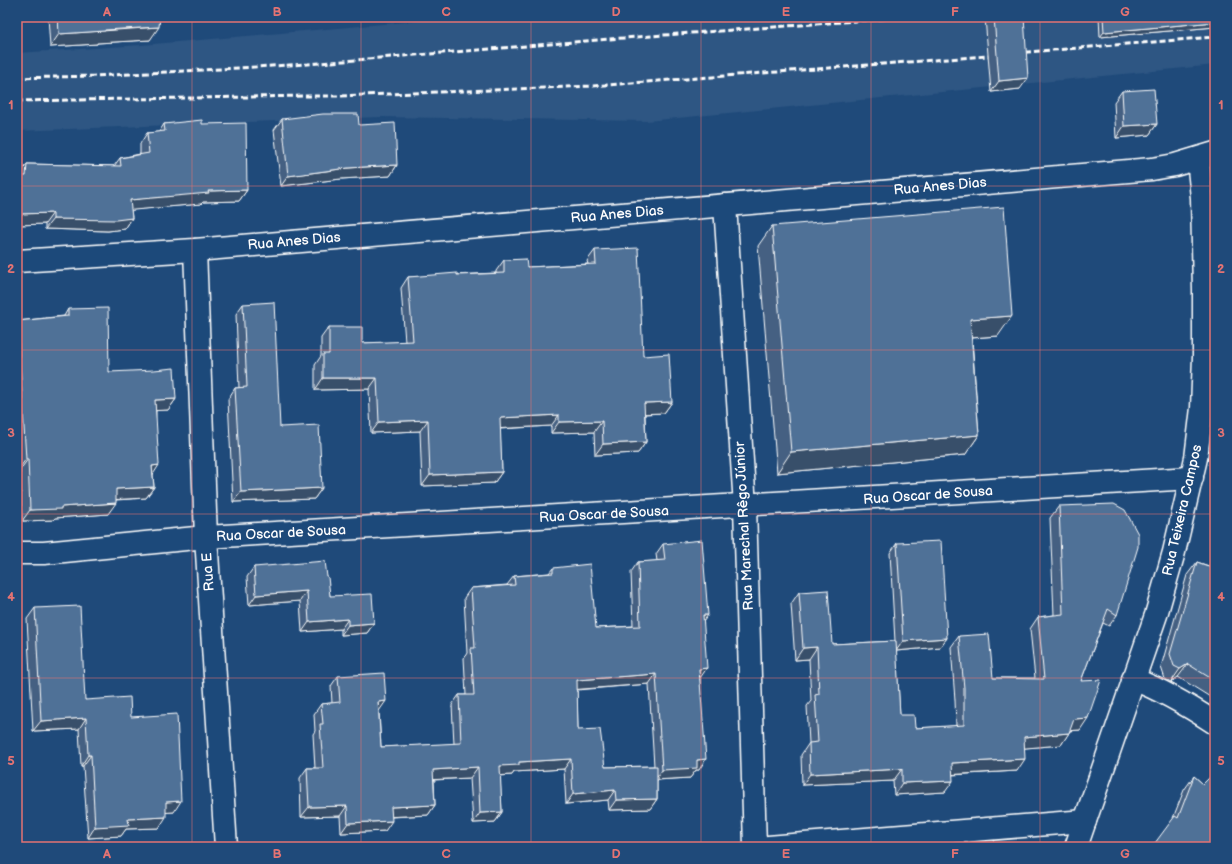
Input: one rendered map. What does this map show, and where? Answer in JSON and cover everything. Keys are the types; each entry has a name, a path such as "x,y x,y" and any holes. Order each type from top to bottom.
{"street":[{"name":"Rua Anes Dias","path":"17,261 195,250 1152,169 1175,165 1207,156"},
{"name":"Rua Teixeira Campos","path":"1076,847 1156,615 1174,552 1196,458 1202,408 1204,357 1202,198 1207,156"},
{"name":"Rua Marechal Rêgo Júnior","path":"725,205 745,506 755,847"},
{"name":"Rua E","path":"195,250 206,538 226,847"},
{"name":"Rua Oscar de Sousa","path":"17,554 44,553 206,538 1192,478"},
{"path":"1133,679 1153,686 1193,708 1215,723"},
{"path":"768,847 1085,821"}],"shaded area":[{"path":"464,17 1215,17 1215,65 647,121 380,117 17,131 17,53 142,45"}],"building":[{"path":"58,17 160,17 159,27 59,34"},
{"path":"994,17 1024,17 1028,78 999,81"},
{"path":"1103,17 1215,17 1215,22 1104,32"},
{"path":"1154,89 1157,124 1124,126 1122,91"},
{"path":"323,114 358,114 359,125 395,123 397,165 348,168 288,176 282,119"},
{"path":"202,120 202,124 246,123 247,190 208,191 209,193 130,200 132,218 116,220 53,219 53,213 17,214 17,176 26,176 27,164 121,166 120,158 149,153 147,133 165,131 164,124"},
{"path":"1004,207 1012,316 970,319 979,435 791,452 772,226"},
{"path":"638,248 643,356 669,354 672,402 644,403 646,442 603,444 602,421 559,422 559,415 500,418 502,472 430,475 428,420 379,422 377,378 323,378 323,354 329,354 329,327 362,327 362,343 413,341 408,277 457,273 457,275 504,273 504,260 526,259 527,267 596,264 595,250"},
{"path":"274,302 280,427 319,425 322,488 241,492 235,388 247,387 243,304"},
{"path":"108,308 109,372 174,368 176,399 155,400 159,465 152,466 154,487 116,489 116,503 61,507 61,509 30,510 28,459 26,459 17,321 68,316 68,309"},
{"path":"1114,504 1125,510 1138,534 1138,547 1117,615 1108,609 1081,681 1101,680 1088,718 1074,719 1069,733 1024,737 1025,759 952,763 953,781 902,783 902,769 810,774 809,743 818,742 815,695 819,694 817,647 803,648 799,592 828,590 832,644 896,641 900,715 914,715 915,728 964,725 964,688 959,636 989,634 993,678 1044,679 1038,617 1063,614 1059,506"},
{"path":"702,540 708,615 703,615 707,668 699,669 706,759 697,760 697,768 662,770 656,674 577,680 578,730 600,729 605,767 657,766 657,799 616,800 615,790 573,794 571,759 519,762 519,765 500,766 502,812 480,813 478,767 433,770 435,805 391,807 392,821 348,823 347,806 309,807 307,768 323,768 320,724 323,724 321,704 340,702 338,676 384,673 386,701 378,702 381,747 461,743 459,695 474,695 471,648 475,648 471,588 515,585 514,576 553,573 553,568 590,564 596,628 640,626 638,562 665,560 663,544"},
{"path":"941,541 947,638 903,641 897,543"},
{"path":"1215,558 1215,681 1188,664 1180,669 1174,666 1170,654 1197,562 1211,567"},
{"path":"325,561 330,596 372,594 374,623 348,625 348,619 309,622 307,591 256,595 254,567"},
{"path":"80,606 85,700 130,697 131,717 177,714 181,801 166,802 166,817 128,819 129,825 95,827 91,755 88,755 86,718 41,721 35,608"},
{"path":"1194,776 1203,784 1210,777 1215,782 1215,847 1152,847 1175,816 1178,818"}],"railway":[{"path":"17,78 94,76 308,64 610,39 910,17"},
{"path":"1016,53 1215,37"},
{"path":"17,101 338,96 593,86 1000,55"}]}
